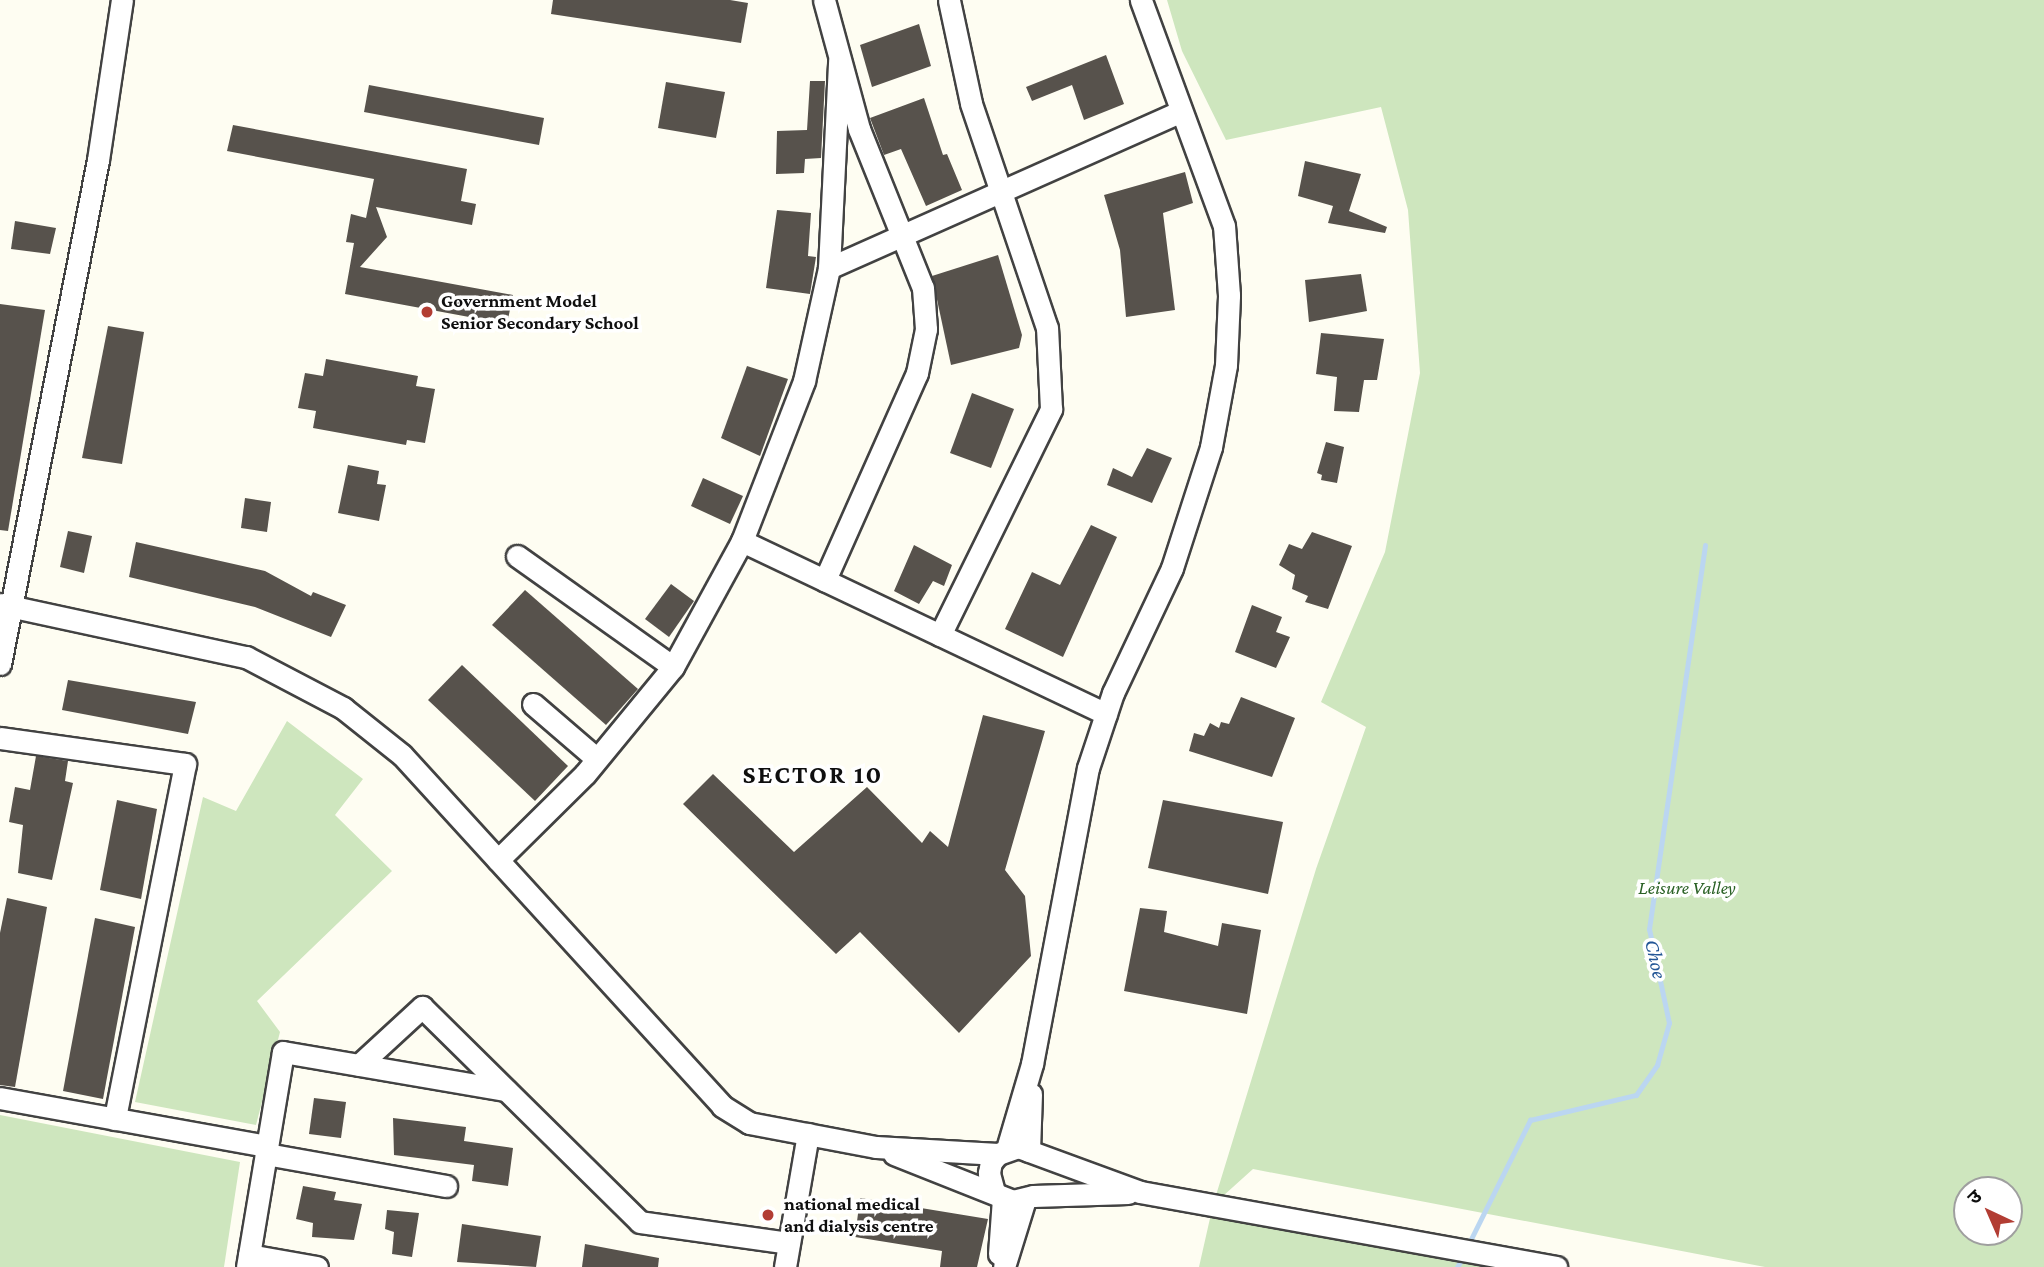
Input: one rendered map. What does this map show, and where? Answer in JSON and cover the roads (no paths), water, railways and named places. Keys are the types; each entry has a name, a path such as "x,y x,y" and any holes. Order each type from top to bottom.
{"street":[{"path":"0,664 5,605 98,160 122,0"},
{"path":"824,0 859,129 923,288 926,328 917,373 825,580"},
{"path":"940,635 1051,409 1047,328 1004,190 971,103 949,0"},
{"path":"999,1267 999,1195 989,1172 1003,1151 1032,1064 1088,768 1106,714 1172,568 1211,447 1226,365 1229,295 1224,226 1141,0"},
{"path":"498,860 597,759 673,667 742,541 804,381 829,268 839,60"},
{"path":"829,268 1181,111"},
{"path":"742,541 1106,714"},
{"path":"517,555 673,667"},
{"path":"5,605 246,657 292,678 343,708 402,755 722,1106 749,1123 876,1147 1033,1154 1140,1192 1556,1267"},
{"path":"533,704 597,759"},
{"path":"0,738 184,764 115,1119"},
{"path":"359,1065 422,1007 640,1222 789,1243"},
{"path":"317,1267 248,1261 283,1052 506,1090"},
{"path":"1004,1267 1029,1198 1042,1177 1033,1154 1032,1064"},
{"path":"0,1098 446,1186"},
{"path":"785,1267 808,1134"},
{"path":"876,1147 999,1195 1029,1198 1140,1192"}],"waterway":[{"name":"Choe","path":"1468,1245 1530,1120 1636,1095 1657,1065 1669,1023 1649,929 1705,545"},
{"name":"Choe","path":"1457,1267 1463,1257"}],"place":[{"name":"Government Model Senior Secondary School","path":"427,312"},
{"name":"national medical and dialysis centre","path":"768,1215"}],"district":[{"name":"SECTOR 10","path":"813,775"}],"park label":[{"name":"Leisure Valley","path":"1687,888"}]}
